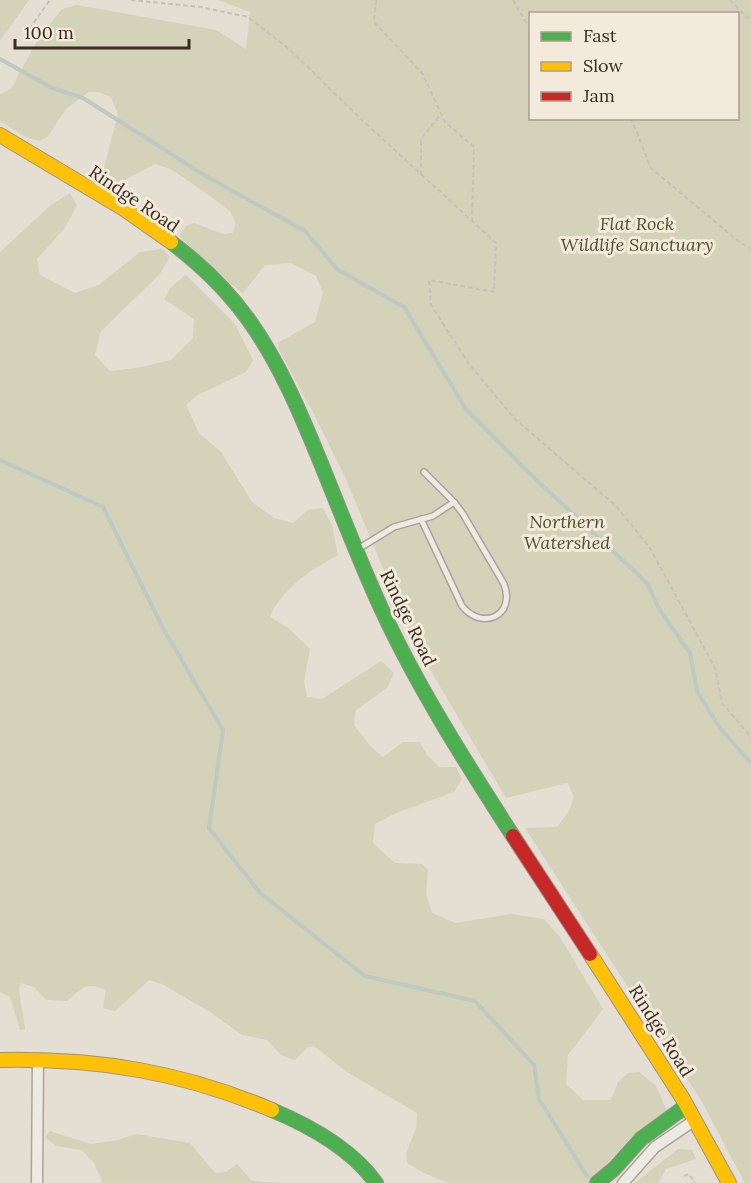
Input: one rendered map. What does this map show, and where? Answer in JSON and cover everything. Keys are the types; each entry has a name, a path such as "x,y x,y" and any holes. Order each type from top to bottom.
{"street":[{"name":"Rindge Road","path":"0,135 125,211 165,239 206,272 233,300 255,329 292,392 378,603 406,658 506,827 695,1120 729,1183"},
{"path":"36,1183 38,1059"},
{"path":"0,1060 82,1060 146,1069 190,1080 246,1099 289,1118 328,1140 356,1160 376,1183"},
{"path":"597,1183 614,1169 641,1138 686,1106"},
{"path":"623,1183 655,1148 695,1120"}],"lane":[{"path":"421,519 467,612 482,619 500,614 506,607 508,594 504,584 454,502 424,472"},
{"path":"356,550 402,523 439,513 454,502"}],"path":[{"path":"25,34 50,0"},
{"path":"130,0 200,8 248,17 289,49 496,243 494,292 429,280 431,305 469,364 516,418 616,506 650,548 716,668 722,703 751,737"},
{"path":"376,0 374,22 422,73 445,122 474,147 471,221"},
{"path":"513,0 529,26"},
{"path":"730,0 751,21"},
{"path":"421,175 421,139 441,114"},
{"path":"632,120 651,168 738,241 751,249"},
{"path":"684,1176 689,1174 694,1183"}],"green space":[{"path":"0,0 29,0 0,41"},
{"path":"218,0 751,0 751,1183 745,1183 701,1100 525,828 557,827 569,811 574,797 568,783 506,798 407,626 345,477 279,350 278,343 315,322 323,293 316,276 291,263 265,265 243,293 229,283 179,236 186,226 194,223 223,234 233,233 236,223 230,211 170,169 155,164 111,187 96,180 104,167 118,114 111,97 98,92 89,92 67,108 47,137 39,141 26,137 0,121 0,94 11,89 37,41 62,9 77,5 216,30 246,49 250,12"},
{"path":"70,193 77,206 64,229 37,259 40,275 75,293 99,285 140,252 162,249 170,257 159,275 101,331 95,355 110,371 171,360 193,338 194,319 164,299 171,287 186,275 235,324 253,360 246,372 196,396 186,405 199,433 221,452 252,502 274,518 293,523 308,510 323,508 332,525 338,555 308,573 289,589 270,617 288,628 310,649 304,681 307,697 322,699 381,661 394,673 387,688 356,710 354,725 371,747 383,757 403,742 420,742 427,755 439,767 456,767 462,779 454,792 396,813 375,824 373,843 395,863 422,864 428,870 426,894 432,913 456,923 511,914 544,919 560,937 603,1009 568,1055 566,1084 583,1100 611,1100 618,1082 628,1073 639,1072 656,1086 667,1111 631,1138 589,1183 448,1183 424,1173 407,1163 406,1154 416,1128 417,1113 347,1072 314,1046 308,1047 295,1060 281,1055 267,1040 242,1035 210,1012 162,984 149,980 115,1011 103,1008 106,990 99,987 85,987 67,1001 46,1000 34,987 21,983 19,990 25,1029 20,1030 10,997 0,992 0,252 51,205"},
{"path":"50,1131 91,1144 118,1140 136,1134 190,1143 215,1173 226,1172 237,1164 252,1181 282,1183 100,1183 102,1181 94,1163 82,1150 56,1146 45,1137"},
{"path":"678,1149 692,1150 696,1159 666,1169 658,1183 635,1183"}],"waterway":[{"path":"0,59 52,88 83,98 209,178 305,231 338,270 404,307 466,409 529,473 647,583 659,609 690,653 697,691 720,728 751,763"},
{"path":"0,460 103,507 165,632 223,730 209,828 260,893 365,976 475,1001 534,1065 539,1099 587,1176"}],"traffic: fast":[{"path":"171,242 203,268 222,288 248,319 270,352 297,406 365,572 395,638 443,725 513,836"},
{"path":"597,1183 614,1169 641,1139 686,1106"},
{"path":"272,1110 301,1123 343,1149 376,1183"}],"traffic: slow":[{"path":"0,135 124,209 171,242"},
{"path":"590,954 683,1099 729,1183"},
{"path":"0,1060 71,1062 139,1070 205,1086 272,1110"}],"traffic: jam":[{"path":"513,836 590,954"}],"park label":[{"name":"Flat Rock Wildlife Sanctuary","path":"637,234"},
{"name":"Northern Watershed","path":"567,532"}]}
